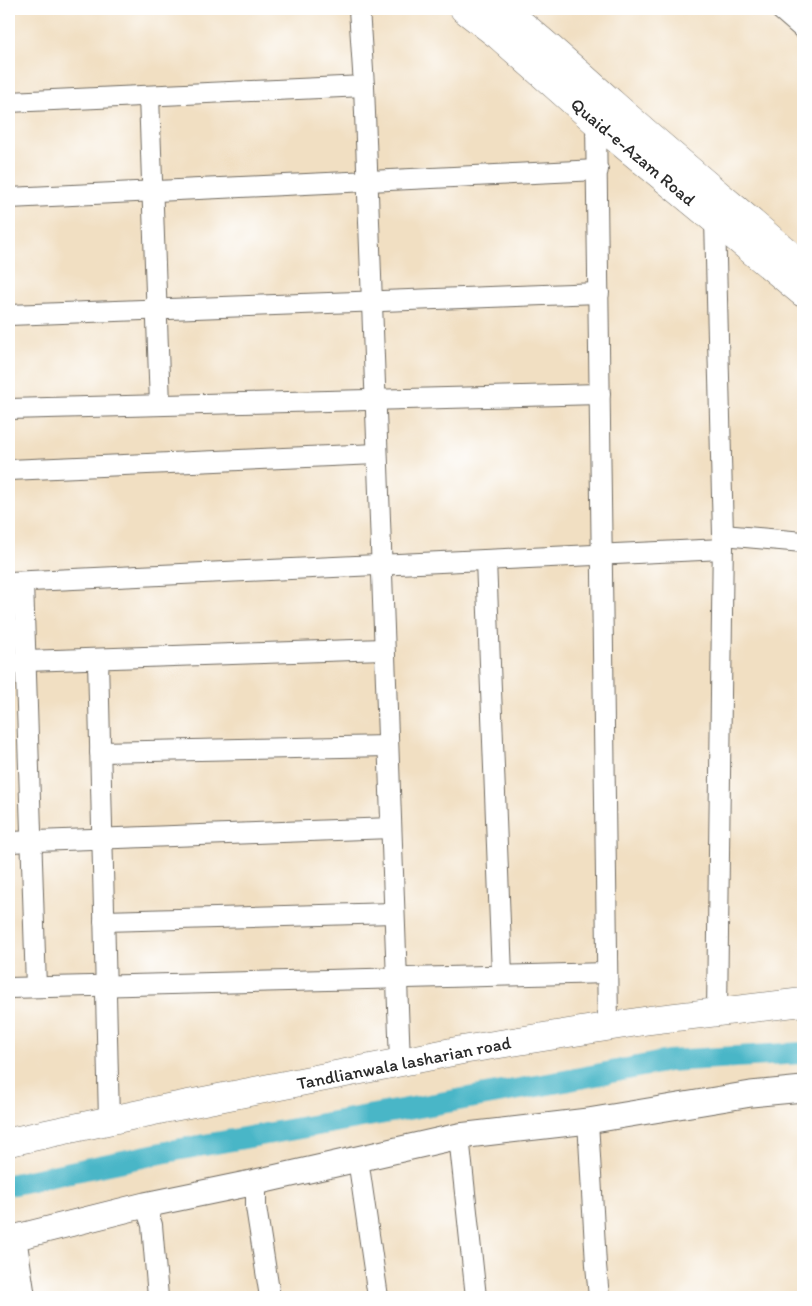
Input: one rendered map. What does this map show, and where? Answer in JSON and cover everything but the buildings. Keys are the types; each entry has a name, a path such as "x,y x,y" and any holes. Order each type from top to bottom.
{"main road":[{"name":"Quaid-e-Azam Road","path":"464,9 499,36 596,122 803,293"},
{"name":"Quaid-e-Azam Road","path":"503,9 563,58 612,103 803,266"},
{"name":"Tandlianwala lasharian road","path":"9,1142 109,1120 462,1050 650,1020 803,1002"}],"street":[{"path":"359,9 364,86 400,1062"},
{"path":"780,9 803,29"},
{"path":"9,102 364,86"},
{"path":"150,96 160,405"},
{"path":"596,122 608,1027"},
{"path":"9,198 598,170"},
{"path":"715,220 723,542 717,1013"},
{"path":"9,316 599,293"},
{"path":"9,409 600,394"},
{"path":"9,470 377,454"},
{"path":"36,987 26,661 16,582 602,555 723,542 803,542"},
{"path":"486,560 502,975"},
{"path":"26,661 384,649"},
{"path":"98,659 109,1120"},
{"path":"100,752 388,746"},
{"path":"9,842 391,828"},
{"path":"104,921 394,913"},
{"path":"9,988 607,973"},
{"path":"25,1297 13,1238 145,1205 459,1136 588,1121 751,1094 803,1089"},
{"path":"588,1121 599,1297"},
{"path":"459,1136 476,1297"},
{"path":"358,1159 378,1297"},
{"path":"256,1182 256,1207 270,1297"},
{"path":"145,1205 152,1225 158,1297"}],"waterway":[{"path":"9,1185 176,1150 668,1061 803,1053"}]}
